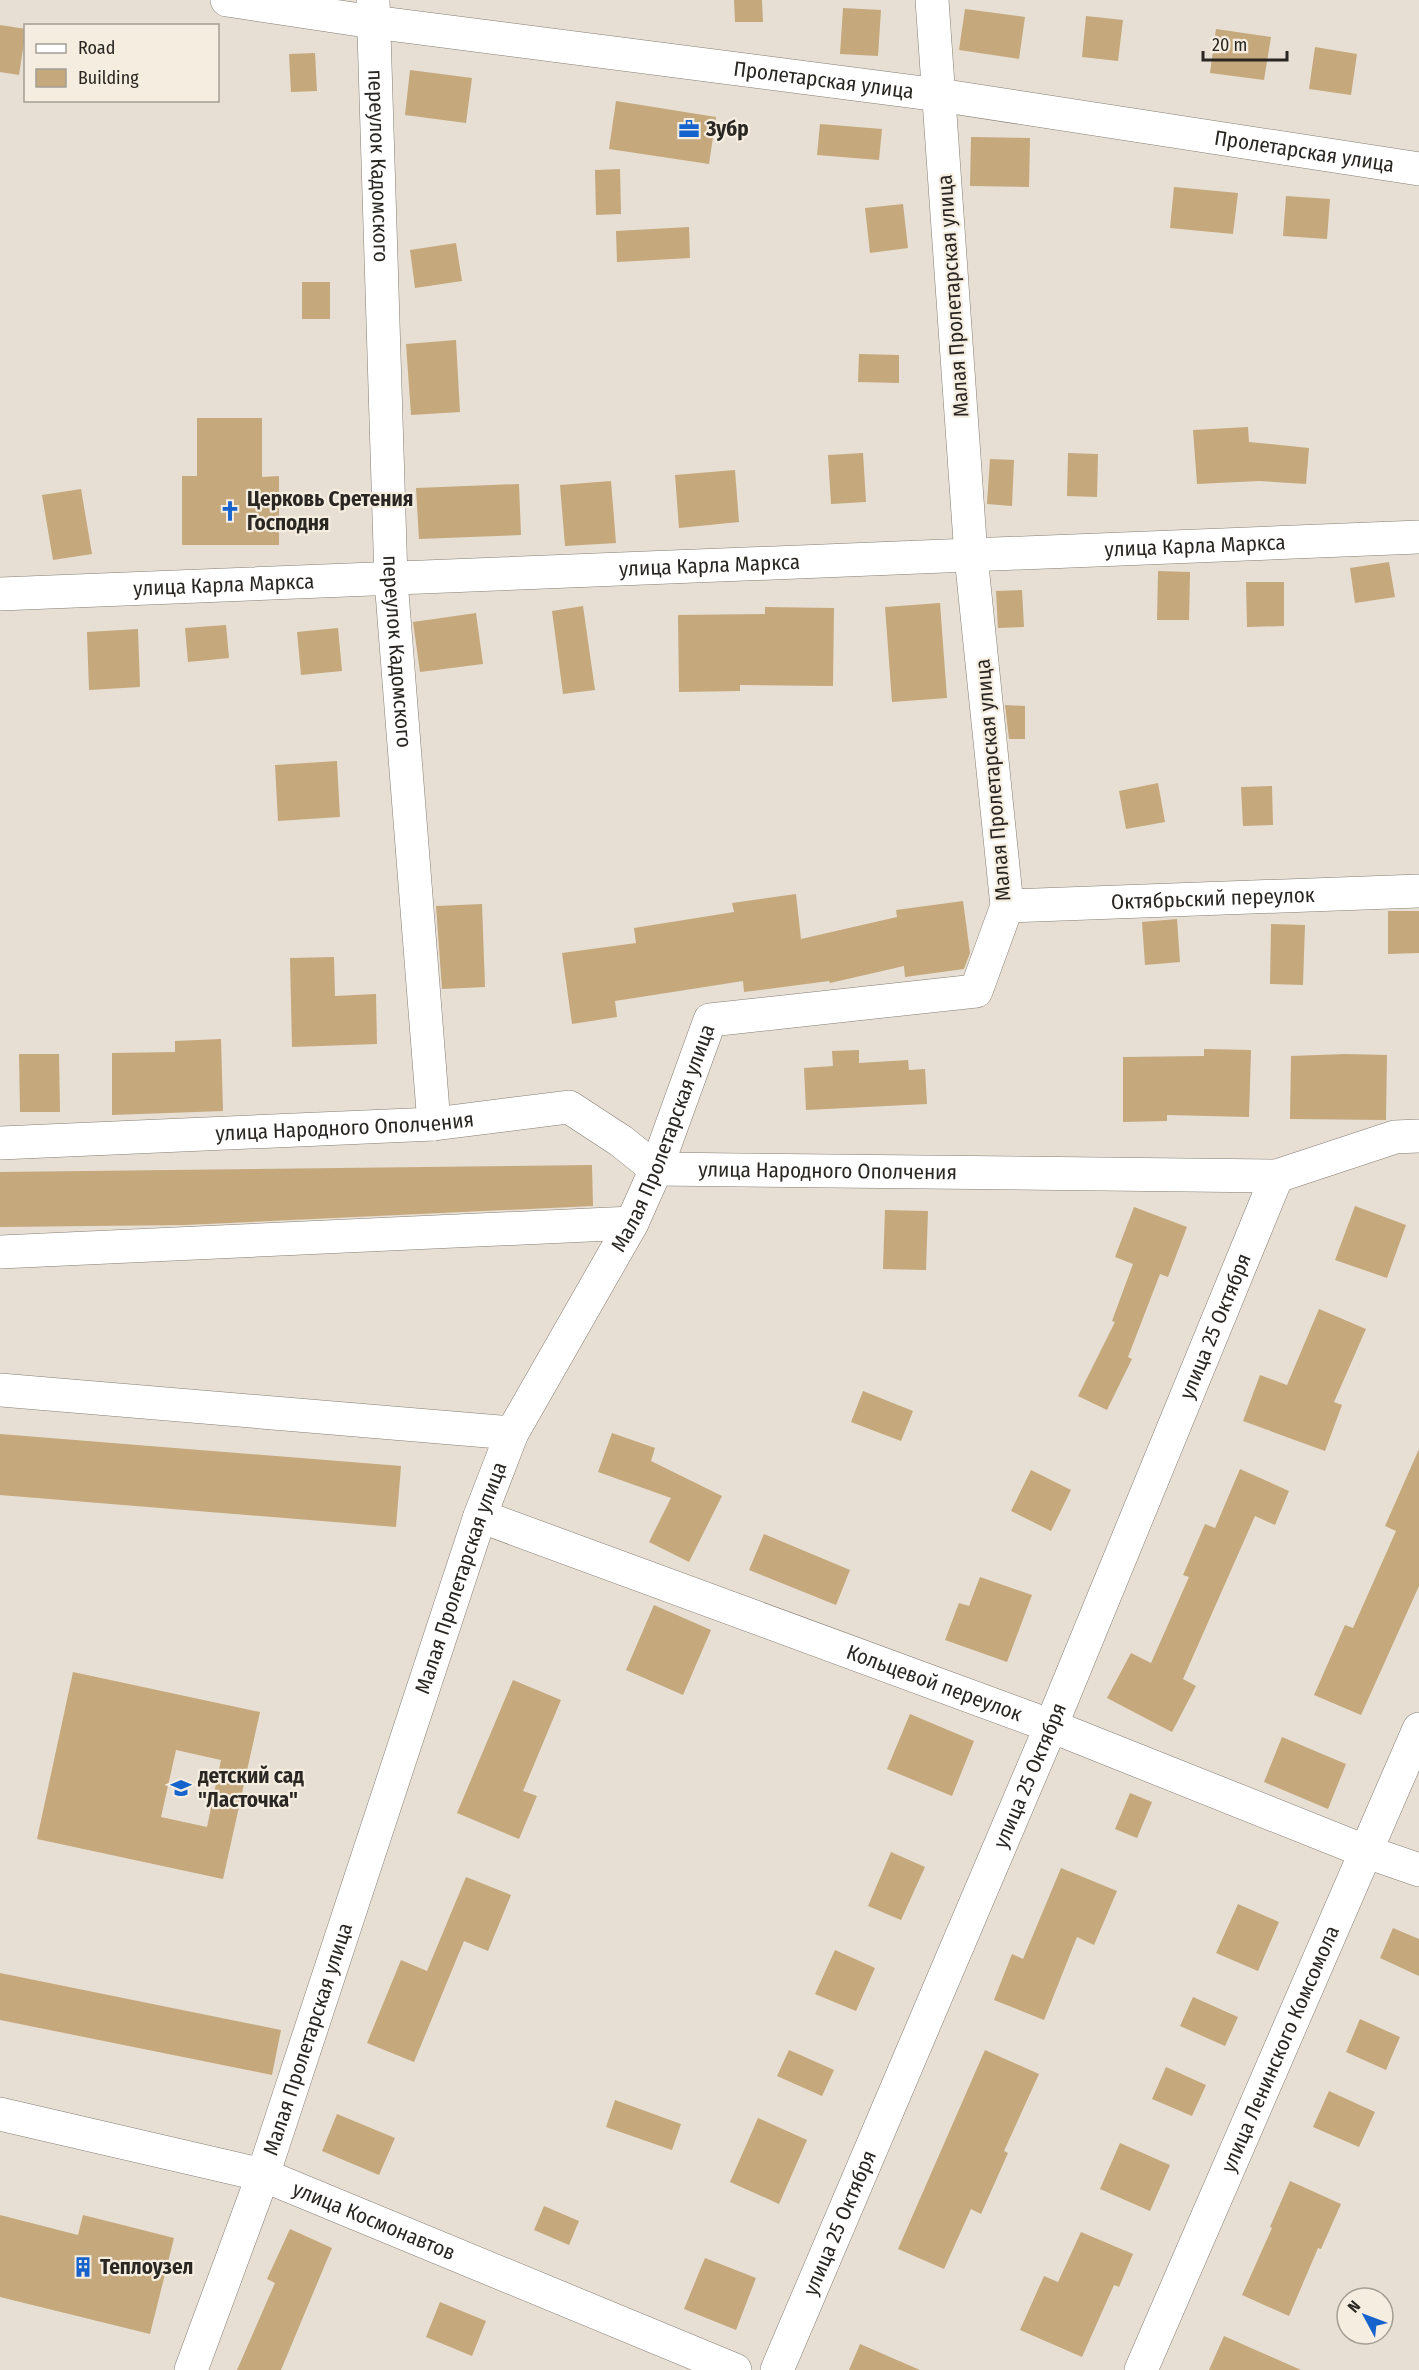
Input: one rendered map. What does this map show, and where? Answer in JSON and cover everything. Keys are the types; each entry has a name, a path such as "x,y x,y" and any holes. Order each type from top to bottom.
{"street":[{"name":"Пролетарская улица","path":"227,0 373,11 1419,169"},
{"name":"Малая Пролетарская улица","path":"191,2370 263,2175 480,1516 513,1433 632,1223 656,1169 710,1020 976,991 1007,906 971,556 932,0"},
{"name":"переулок Кадомского","path":"373,11 391,580 434,1124"},
{"name":"улица Карла Маркса","path":"0,594 1419,537"},
{"name":"Октябрьский переулок","path":"1007,906 1419,891"},
{"name":"улица Народного Ополчения","path":"0,1143 434,1124 569,1107 621,1141 656,1169 1277,1176 1395,1137 1419,1136"},
{"name":"улица 25 Октября","path":"777,2370 1051,1726 1277,1176"},
{"path":"0,1252 632,1223"},
{"path":"0,1390 513,1433"},
{"name":"Кольцевой переулок","path":"480,1516 1051,1726 1367,1852 1419,1870"},
{"name":"улица Ленинского Комсомола","path":"1141,2370 1419,1729"},
{"name":"улица Космонавтов","path":"0,2114 263,2175 735,2370"}],"building":[{"path":"734,0 762,0 763,22 735,22"},
{"path":"843,8 881,10 878,56 840,54"},
{"path":"965,9 1025,17 1019,59 959,50"},
{"path":"1086,16 1123,20 1118,61 1082,57"},
{"path":"0,25 24,29 19,75 0,72"},
{"path":"1216,29 1271,37 1264,80 1210,73"},
{"path":"1315,47 1357,54 1351,95 1309,89"},
{"path":"315,53 317,91 291,92 289,54"},
{"path":"410,70 472,78 466,123 405,115"},
{"path":"616,101 716,117 709,164 609,149"},
{"path":"820,124 882,129 879,160 817,155"},
{"path":"971,137 1030,138 1029,187 970,186"},
{"path":"620,169 621,214 596,215 595,170"},
{"path":"1174,187 1238,193 1233,234 1170,228"},
{"path":"1286,196 1330,199 1327,239 1283,236"},
{"path":"903,204 908,248 870,253 865,208"},
{"path":"689,227 690,258 617,262 616,231"},
{"path":"456,243 462,281 415,288 410,250"},
{"path":"302,282 330,282 330,319 302,319"},
{"path":"456,340 460,412 411,415 406,344"},
{"path":"859,354 899,355 899,383 858,382"},
{"name":"Церковь Сретения Господня","path":"197,418 262,418 262,477 279,476 279,545 182,545 182,476 197,476"},
{"path":"1248,427 1249,442 1309,448 1306,484 1259,481 1197,484 1193,430"},
{"path":"863,453 866,502 831,504 828,455"},
{"path":"1068,453 1098,454 1097,497 1067,496"},
{"path":"990,459 1014,460 1012,506 987,504"},
{"path":"735,470 739,522 679,528 675,475"},
{"path":"611,481 616,543 565,546 560,485"},
{"path":"519,484 521,535 419,539 416,488"},
{"path":"81,489 92,554 53,560 42,495"},
{"path":"1389,562 1395,597 1355,603 1350,568"},
{"path":"1158,571 1190,572 1189,620 1157,620"},
{"path":"1246,582 1284,582 1284,626 1247,627"},
{"path":"1022,590 1024,627 998,628 996,591"},
{"path":"940,603 947,698 892,702 885,607"},
{"path":"583,606 595,690 563,694 552,611"},
{"path":"765,607 834,608 833,686 740,685 740,691 679,692 678,615 765,614"},
{"path":"476,613 483,664 420,672 413,622"},
{"path":"226,625 229,658 188,662 185,628"},
{"path":"338,628 342,671 301,675 297,632"},
{"path":"138,629 140,687 89,690 87,632"},
{"path":"1005,705 1025,706 1025,739 1009,739"},
{"path":"337,761 340,817 278,821 275,765"},
{"path":"1158,783 1165,822 1126,829 1119,791"},
{"path":"1272,786 1273,825 1243,826 1241,787"},
{"path":"796,894 801,939 897,917 896,910 963,901 970,953 964,969 905,977 904,966 830,983 829,981 744,992 743,981 615,1001 617,1017 572,1024 562,953 636,943 634,928 734,912 732,903"},
{"path":"482,904 485,987 442,989 436,906"},
{"path":"1388,911 1419,911 1419,953 1388,954"},
{"path":"1177,919 1180,962 1145,965 1142,922"},
{"path":"1271,924 1305,925 1303,985 1270,984"},
{"path":"334,957 335,996 376,994 377,1044 292,1047 290,958"},
{"path":"221,1039 223,1111 112,1115 112,1053 175,1052 175,1041"},
{"path":"1204,1049 1251,1050 1249,1117 1167,1115 1167,1121 1123,1122 1123,1057 1204,1056"},
{"path":"859,1050 859,1063 908,1060 909,1070 925,1069 927,1104 806,1110 804,1068 833,1066 832,1051"},
{"path":"19,1054 59,1054 60,1112 20,1112"},
{"path":"1387,1055 1386,1120 1290,1119 1291,1056"},
{"path":"592,1165 593,1206 185,1225 0,1227 0,1172"},
{"path":"1355,1206 1406,1225 1387,1278 1335,1260"},
{"path":"1134,1207 1187,1227 1168,1277 1160,1274 1128,1357 1132,1359 1107,1410 1078,1396 1115,1322 1112,1321 1133,1264 1115,1257"},
{"path":"885,1210 928,1211 926,1270 883,1269"},
{"path":"1319,1309 1366,1329 1334,1402 1342,1405 1325,1451 1243,1421 1260,1375 1287,1385"},
{"path":"863,1391 913,1411 901,1441 851,1422"},
{"path":"612,1433 655,1448 651,1461 722,1496 689,1562 649,1542 671,1498 598,1472"},
{"path":"0,1434 401,1466 396,1527 0,1495"},
{"path":"1419,1449 1419,1586 1361,1715 1314,1695 1345,1625 1353,1628 1396,1531 1385,1526"},
{"path":"1240,1469 1289,1491 1275,1525 1255,1516 1183,1679 1196,1686 1172,1732 1107,1698 1131,1653 1151,1663 1189,1577 1183,1575 1205,1524 1215,1528"},
{"path":"1031,1470 1071,1490 1051,1531 1011,1511"},
{"path":"764,1534 850,1570 836,1605 749,1570"},
{"path":"980,1577 1032,1595 1007,1662 945,1640 959,1603 969,1606"},
{"path":"654,1605 711,1630 683,1695 626,1670"},
{"path":"73,1672 260,1712 223,1879 37,1839","holes":["176,1750 221,1760 207,1827 161,1817"]},
{"path":"513,1680 561,1700 523,1791 537,1796 519,1839 457,1813"},
{"path":"910,1714 974,1741 952,1796 887,1769"},
{"path":"1282,1737 1346,1764 1328,1809 1264,1782"},
{"path":"1130,1793 1152,1802 1137,1838 1115,1829"},
{"path":"891,1852 925,1867 901,1920 868,1906"},
{"path":"1061,1868 1117,1891 1094,1945 1077,1937 1044,2020 994,2000 1012,1954 1023,1959"},
{"path":"466,1877 511,1895 488,1951 464,1941 414,2062 367,2043 401,1960 427,1971"},
{"path":"1238,1904 1279,1922 1258,1971 1216,1953"},
{"path":"1393,1928 1419,1939 1419,1976 1380,1958"},
{"path":"835,1950 875,1968 856,2011 815,1994"},
{"path":"0,1973 281,2030 272,2075 0,2020"},
{"path":"1193,1997 1238,2017 1225,2046 1180,2026"},
{"path":"1360,2019 1400,2037 1386,2070 1346,2052"},
{"path":"789,2050 834,2070 822,2096 777,2076"},
{"path":"985,2050 1039,2074 1004,2151 1008,2153 981,2214 971,2209 944,2269 898,2249"},
{"path":"1166,2067 1206,2085 1192,2116 1152,2099"},
{"path":"1329,2091 1375,2112 1359,2147 1313,2127"},
{"path":"615,2100 681,2124 672,2150 606,2127"},
{"path":"337,2114 395,2138 379,2175 322,2151"},
{"path":"758,2118 807,2140 779,2204 730,2182"},
{"path":"1120,2143 1170,2165 1150,2211 1100,2189"},
{"path":"1290,2181 1341,2204 1321,2249 1318,2248 1289,2316 1242,2295"},
{"path":"544,2206 579,2221 569,2245 534,2230"},
{"name":"Теплоузел","path":"0,2215 78,2235 83,2215 174,2238 150,2334 0,2297"},
{"path":"290,2229 332,2248 281,2370 237,2370 275,2283 267,2279"},
{"path":"1081,2232 1133,2254 1119,2287 1114,2285 1082,2357 1020,2330 1044,2276 1058,2282"},
{"path":"705,2258 756,2278 736,2330 684,2309"},
{"path":"440,2302 486,2321 472,2356 426,2337"},
{"path":"1224,2336 1301,2370 1209,2370"},
{"path":"860,2344 920,2370 849,2370"}],"place":[{"name":"Зубр","path":"689,129"},
{"name":"Церковь Сретения Господня","path":"230,511"},
{"name":"детский сад \"Ласточка\"","path":"181,1788"},
{"name":"Теплоузел","path":"83,2267"}]}
